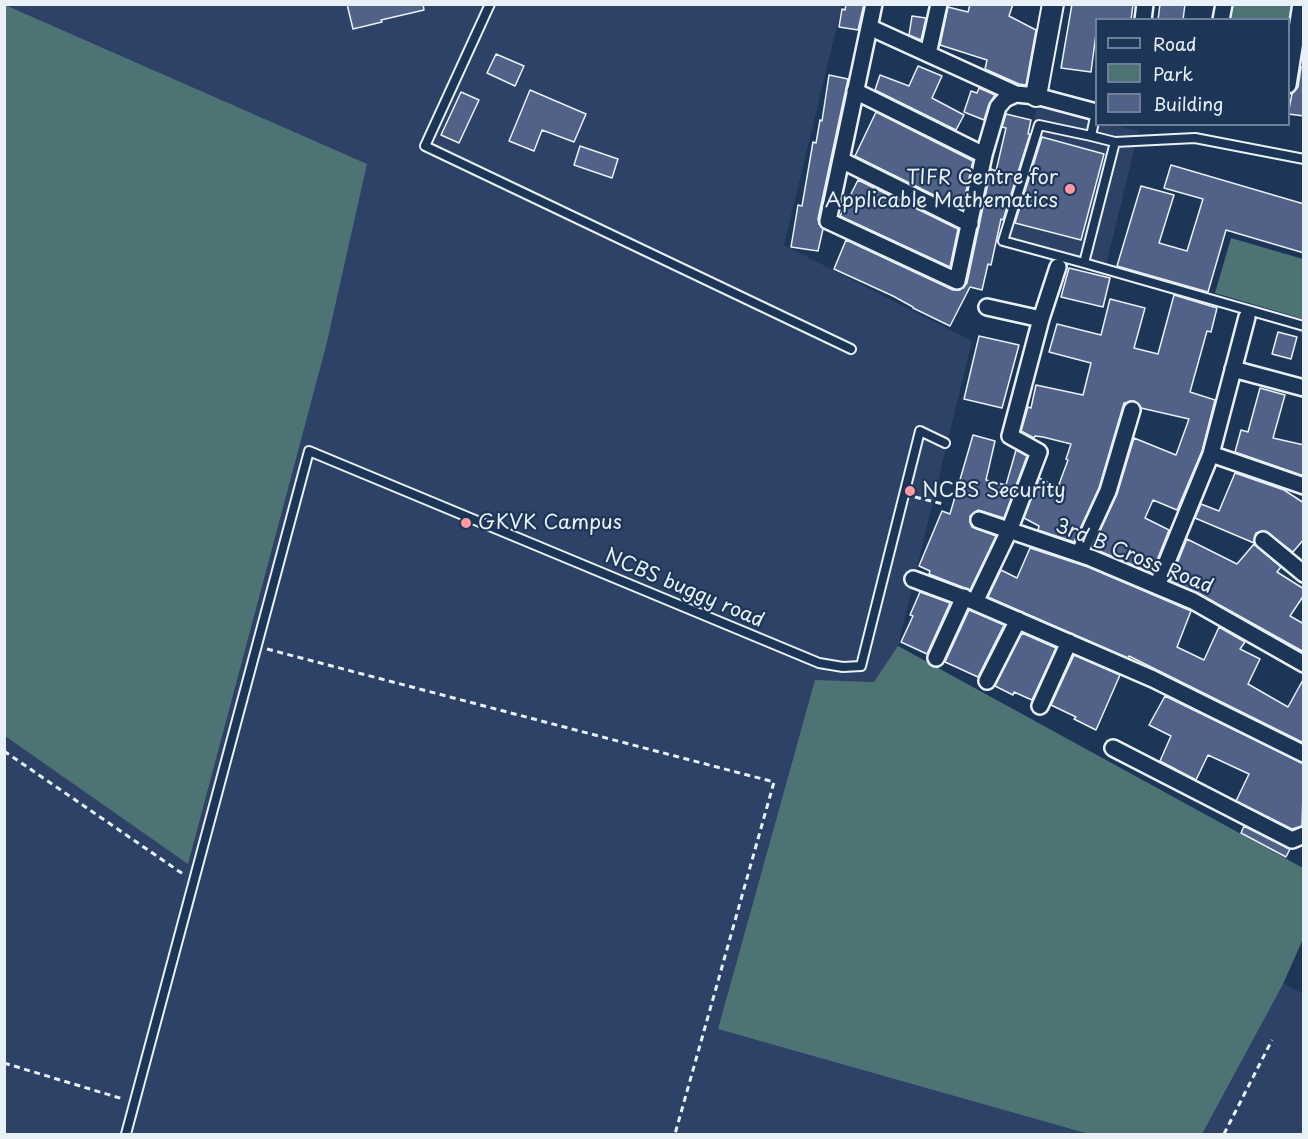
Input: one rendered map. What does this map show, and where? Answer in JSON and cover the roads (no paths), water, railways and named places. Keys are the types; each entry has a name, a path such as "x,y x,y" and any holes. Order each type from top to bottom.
{"street":[{"path":"874,4 828,221 957,281 984,155 998,107 1005,99 1016,94"},
{"path":"928,54 939,4"},
{"path":"1036,96 1053,4"},
{"path":"1290,73 1301,4"},
{"path":"869,27 1016,94 1036,96 1095,112"},
{"path":"855,92 984,155"},
{"path":"841,160 970,224"},
{"path":"936,658 1010,531 1039,452 1010,436 1041,319 1058,267"},
{"path":"987,307 1041,319"},
{"path":"1157,586 1210,454 1247,317"},
{"path":"1233,369 1304,387"},
{"path":"1079,554 1108,492 1132,411"},
{"path":"1210,454 1304,486"},
{"name":"3rd B Cross Road","path":"979,520 1079,554 1193,601 1304,664"},
{"path":"1263,540 1304,574"},
{"path":"913,579 969,599 1153,679 1304,754"},
{"path":"987,681 1018,620"},
{"path":"1040,706 1069,642"},
{"path":"1113,748 1292,840 1304,835"}],"lane":[{"path":"490,4 425,146 851,349"},
{"path":"1091,136 1095,117"},
{"path":"1304,159 1195,138 1115,142 1039,125 1003,241 1304,326"},
{"path":"1084,263 1115,142"},
{"name":"NCBS buggy road","path":"126,1134 309,451 819,663 861,666 920,431 945,443"}],"place":[{"name":"TIFR Centre for Applicable Mathematics","path":"1070,189"},
{"name":"NCBS Security","path":"910,491"},
{"name":"GKVK Campus","path":"466,523"}]}
